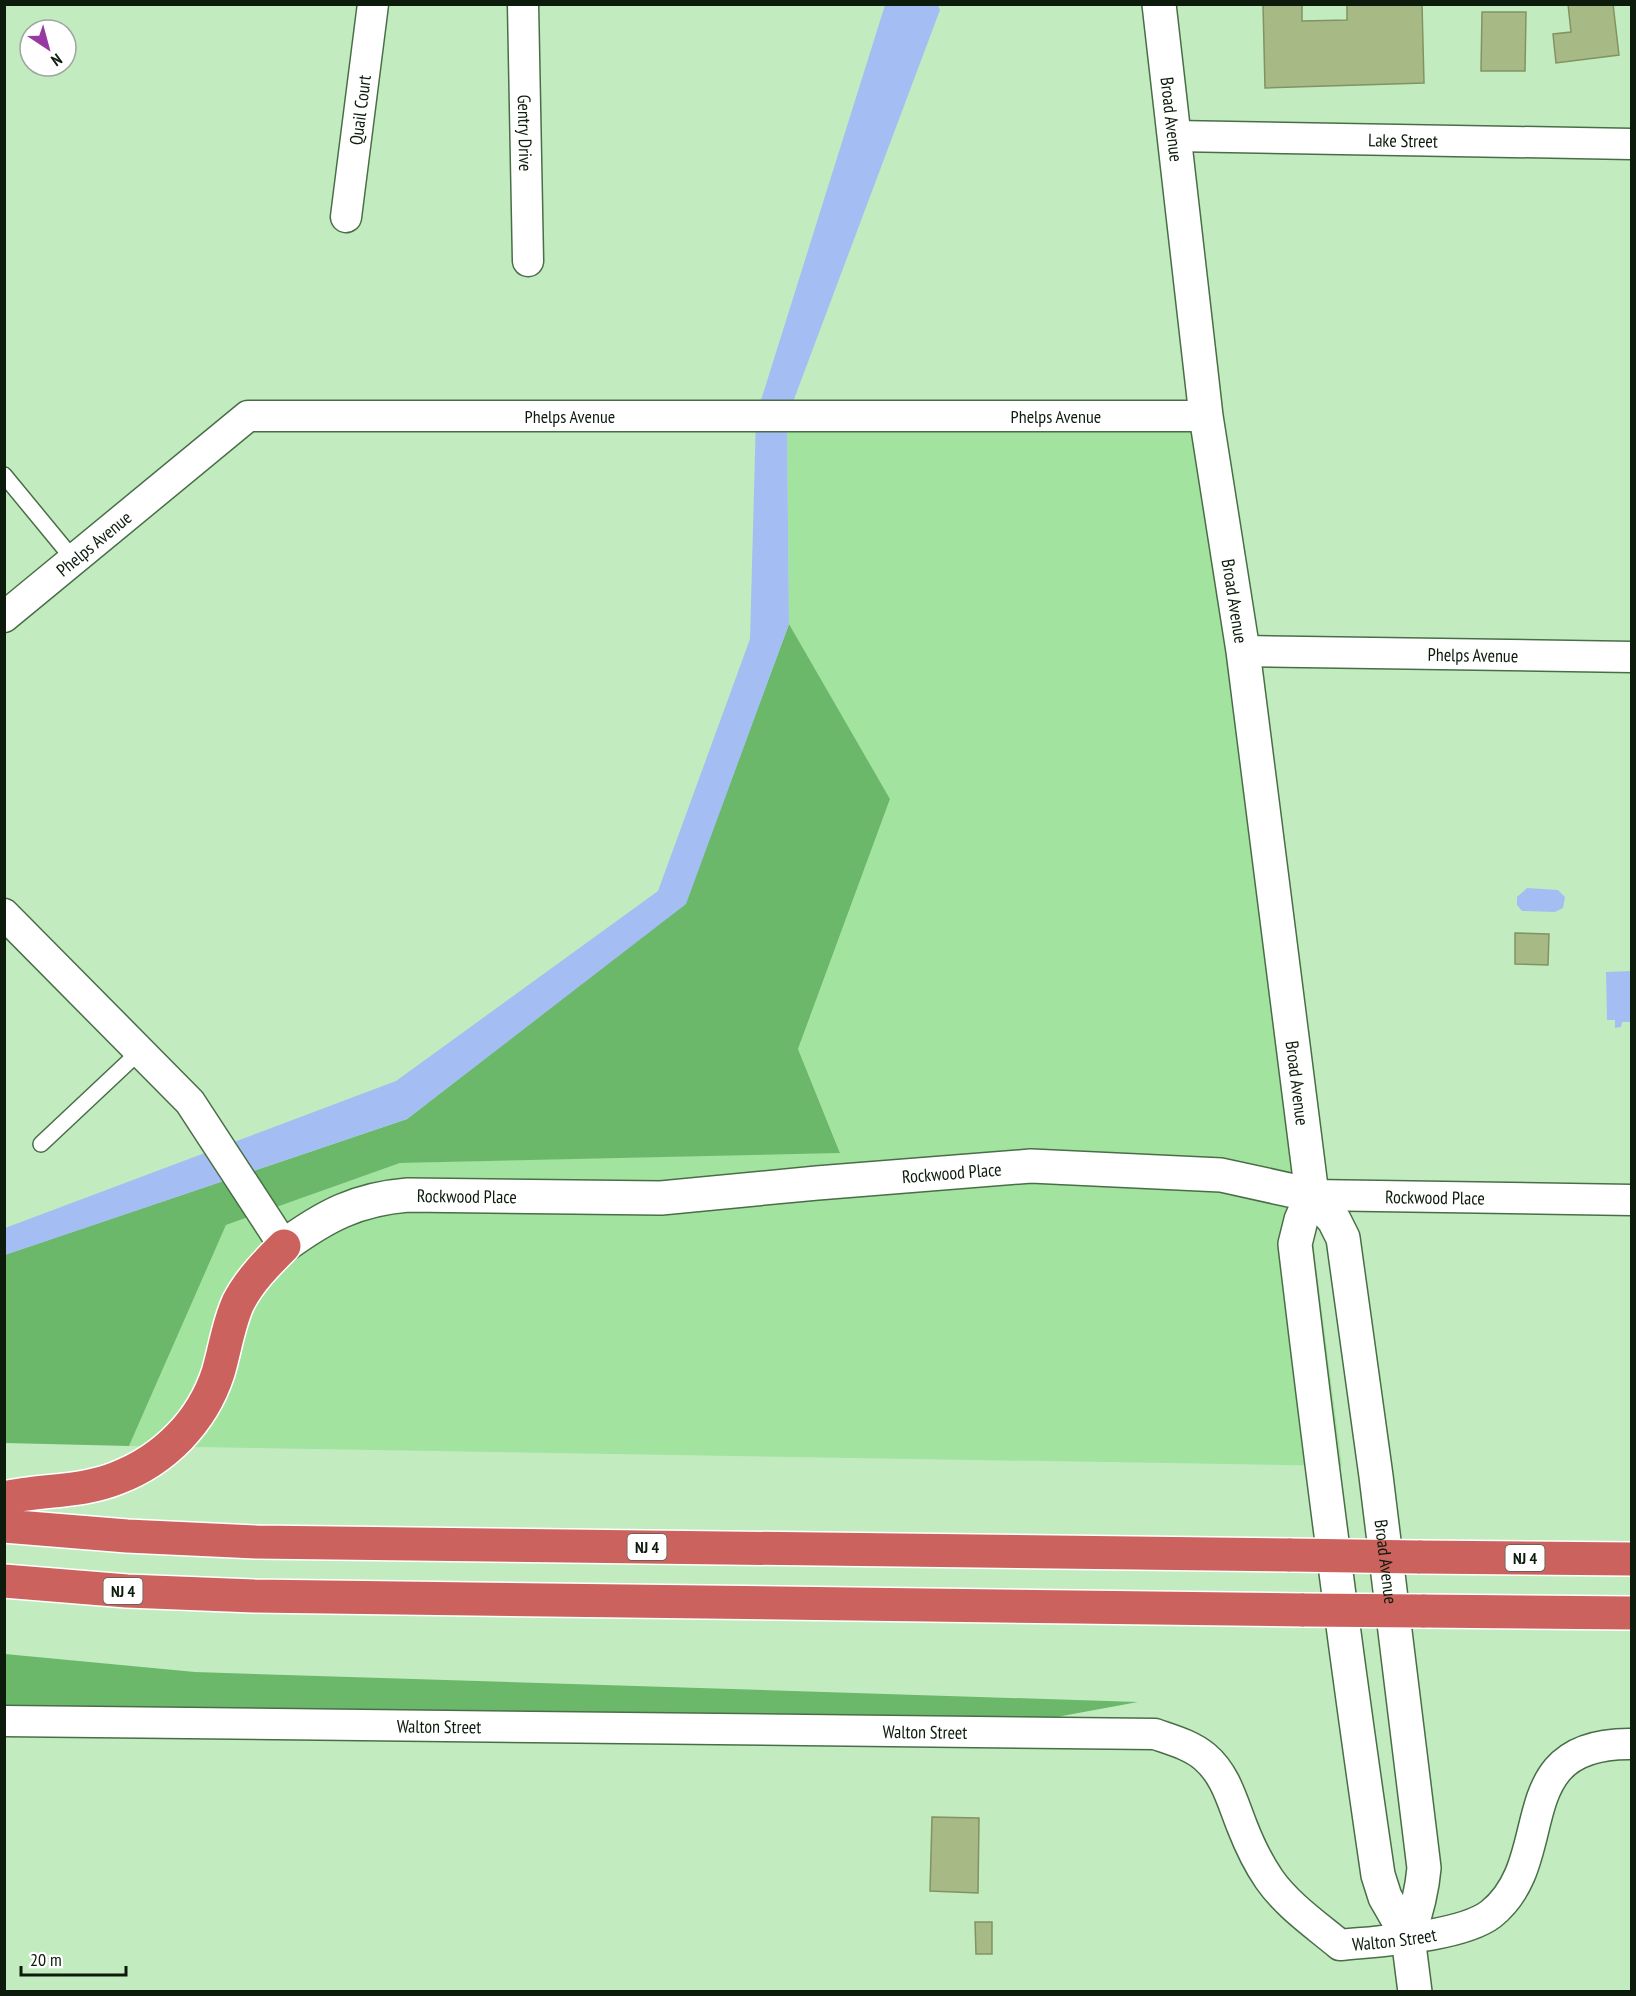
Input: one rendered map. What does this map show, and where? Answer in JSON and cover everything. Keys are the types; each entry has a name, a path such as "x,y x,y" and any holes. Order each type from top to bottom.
{"highway":[{"path":"4,1498 24,1493 64,1491 92,1486 117,1478 141,1466 184,1434 210,1394 239,1302 261,1270 284,1246"},
{"name":"NJ 4","path":"4,1526 116,1536 267,1542 1632,1559"},
{"name":"NJ 4","path":"4,1581 127,1591 265,1596 1632,1613"}],"street":[{"name":"Quail Court","path":"346,217 373,4"},
{"name":"Gentry Drive","path":"523,4 528,261"},
{"name":"Broad Avenue","path":"1159,4 1206,416 1243,651 1312,1196 1301,1220 1295,1244 1323,1478 1378,1875 1385,1898 1408,1937 1414,1992"},
{"name":"Lake Street","path":"1175,136 1632,144"},
{"name":"Phelps Avenue","path":"4,617 248,416 1206,416"},
{"name":"Phelps Avenue","path":"1243,651 1632,657"},
{"path":"4,914 190,1102 284,1246"},
{"name":"Rockwood Place","path":"284,1246 318,1223 354,1205 370,1200 408,1195 661,1198 1031,1166 1221,1175 1312,1196 1632,1200"},
{"name":"Broad Avenue","path":"1312,1196 1334,1220 1343,1238 1376,1476 1424,1868 1417,1912 1408,1937"},
{"name":"Walton Street","path":"4,1721 1155,1734 1187,1746 1204,1756 1214,1766 1224,1780 1248,1841 1269,1879 1281,1895 1340,1946 1462,1928 1492,1913 1514,1886 1550,1777 1560,1765 1589,1748 1632,1743"}],"lane":[{"path":"4,476 74,560"},
{"path":"41,1144 140,1051"}],"green space":[{"path":"1206,416 1342,1466 129,1446 226,1225 400,1163 840,1152 798,1049 890,799 789,624 787,418"},
{"path":"789,624 890,799 798,1049 840,1153 400,1163 226,1225 129,1446 5,1443 4,1255 407,1119 685,904"},
{"path":"5,1654 195,1672 1138,1702 986,1730 5,1718"}],"water":[{"path":"885,5 938,5 940,10 787,418 789,624 686,904 407,1119 5,1255 5,1228 396,1081 658,891 750,639 756,416"},
{"path":"1527,888 1558,890 1565,897 1563,908 1555,912 1522,911 1517,905 1517,897"},
{"path":"1630,971 1631,1022 1622,1022 1621,1027 1615,1028 1615,1020 1607,1020 1606,972"}],"building":[{"path":"1263,4 1302,4 1302,21 1347,20 1347,4 1422,4 1424,83 1265,88"},
{"path":"1568,4 1613,4 1619,55 1556,63 1553,34 1571,32"},
{"path":"1482,12 1526,12 1525,71 1481,71"},
{"path":"1515,933 1549,934 1548,965 1515,964"},
{"path":"932,1817 979,1818 978,1893 930,1891"},
{"path":"975,1922 992,1922 992,1954 976,1954"}]}
